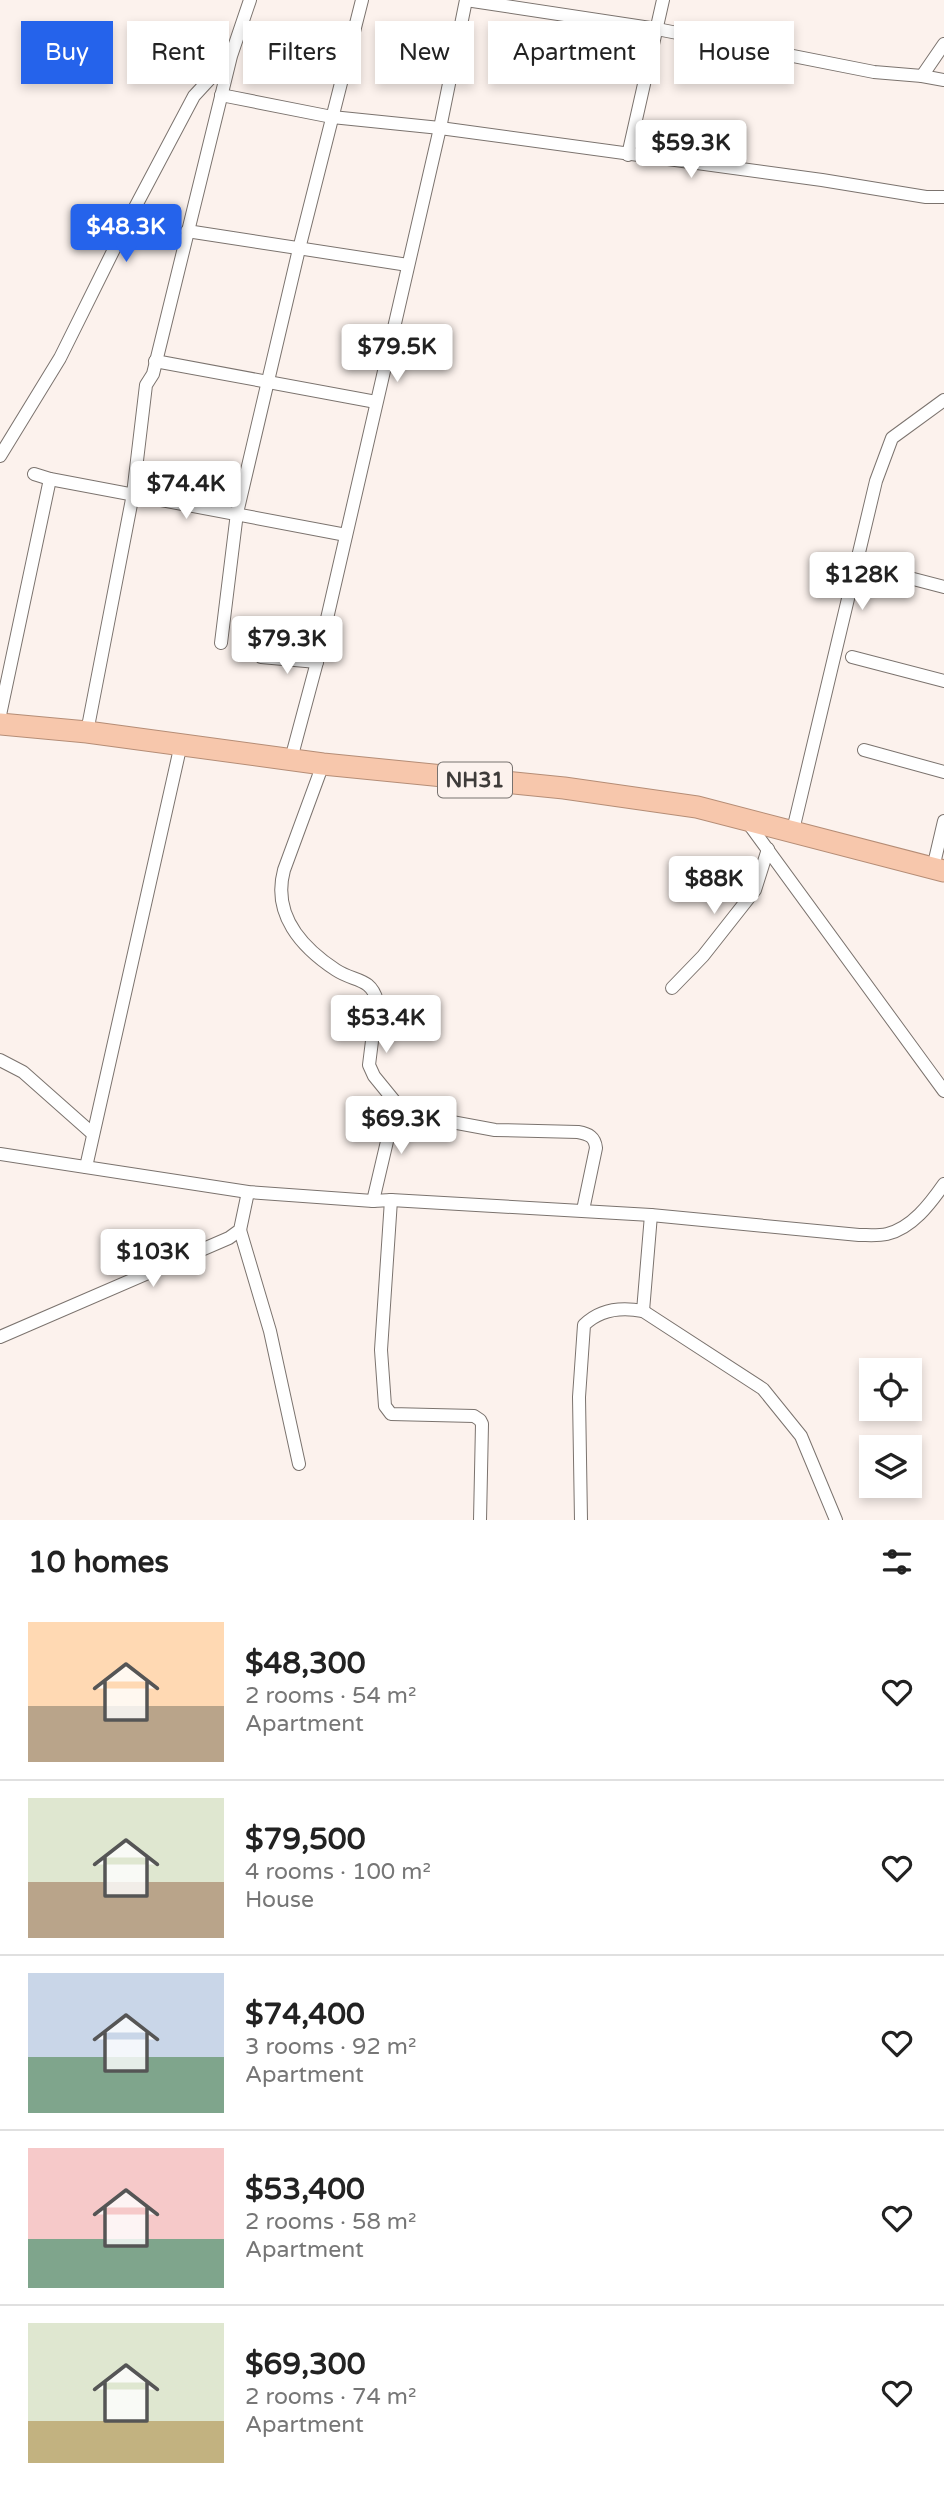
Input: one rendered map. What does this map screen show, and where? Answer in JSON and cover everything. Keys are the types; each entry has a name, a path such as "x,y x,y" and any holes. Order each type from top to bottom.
{"highway":[{"name":"NH31","path":"0,724 87,732 323,764 564,789 697,807 938,869"}],"street":[{"path":"87,732 133,494 146,385 153,374 231,56 250,0"},
{"path":"221,643 237,513 299,249 362,0"},
{"path":"291,759 317,662 440,128 466,0 604,21"},
{"path":"659,21 663,0"},
{"path":"660,30 874,72 944,80"},
{"path":"922,76 944,44"},
{"path":"0,456 60,358 194,96 231,56"},
{"path":"628,155 644,84"},
{"path":"221,95 332,117 440,128 822,180 926,197 944,197"},
{"path":"187,231 408,265"},
{"path":"155,362 376,401"},
{"path":"793,830 876,481 891,438 944,400"},
{"path":"34,474 346,534"},
{"path":"0,715 50,479"},
{"path":"874,569 944,587"},
{"path":"261,657 317,662"},
{"path":"852,657 944,681"},
{"path":"86,1167 181,744"},
{"path":"864,750 944,772"},
{"path":"323,764 280,883 282,902 292,930 299,940 337,971 370,985 375,993 377,1001 369,1065 374,1076 396,1103 414,1115 495,1130 589,1134 596,1141 596,1149 583,1210"},
{"path":"746,820 944,1091"},
{"path":"938,869 944,821"},
{"path":"671,988 703,956 755,890 768,849"},
{"path":"0,1060 23,1072 93,1134"},
{"path":"373,1201 396,1103"},
{"path":"0,1154 248,1192 373,1201 583,1210 859,1235 887,1234 906,1226 930,1205 944,1184"},
{"path":"248,1192 240,1230 270,1331 299,1464"},
{"path":"391,1200 381,1350 385,1406 390,1413 474,1416 480,1420 481,1520"},
{"path":"643,1311 651,1215"},
{"path":"0,1337 229,1238 240,1230"},
{"path":"581,1520 579,1398 584,1325 601,1312 631,1308 643,1311 762,1389 801,1436 836,1520"}]}
